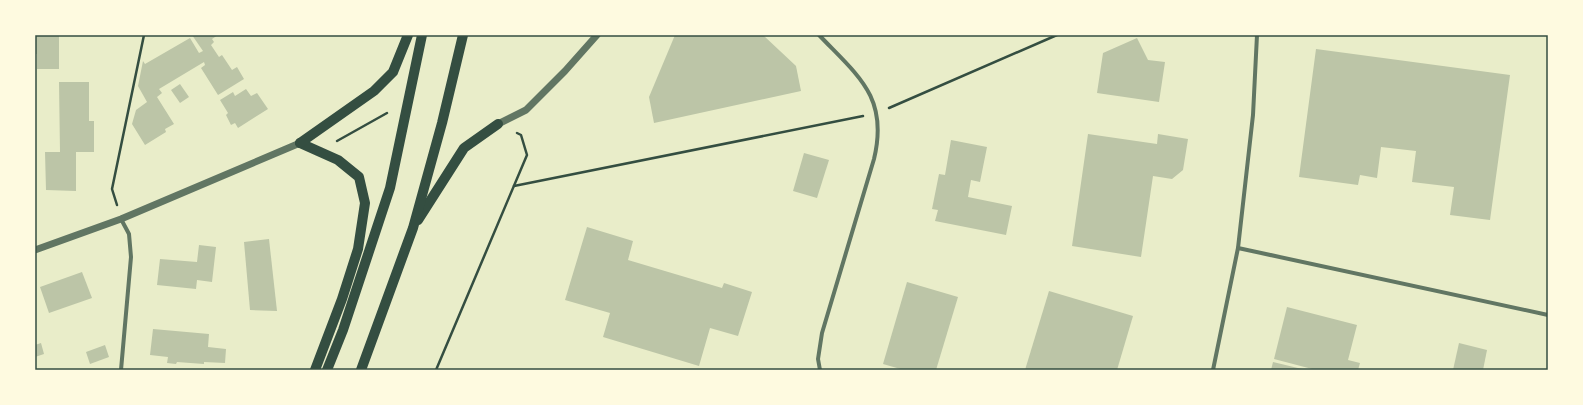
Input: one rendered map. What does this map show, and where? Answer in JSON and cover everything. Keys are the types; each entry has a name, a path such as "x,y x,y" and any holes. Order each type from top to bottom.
{"main road":[{"path":"300,143 374,91 393,72 408,35"},
{"path":"327,370 390,188 422,35"},
{"path":"361,370 413,228 442,123 463,35"},
{"path":"413,228 464,148 498,124"},
{"path":"300,143 338,160 360,177 365,202 358,249 342,299 314,370"}],"street":[{"path":"498,124 526,110 565,71 597,35"},
{"path":"819,35 862,80 871,94 877,114 878,136 877,148 822,333 818,359 820,370"},
{"path":"1213,370 1238,248 1253,115 1258,35"},
{"path":"35,250 121,219 300,143"},
{"path":"120,370 131,257 129,234 121,219"},
{"path":"1238,248 1548,315"}],"path":[{"path":"121,219 112,189 144,35"},
{"path":"514,186 877,114 1057,35"},
{"path":"436,370 527,155 521,135 498,124"}],"building":[{"path":"35,35 59,35 59,69 37,69"},
{"path":"192,35 218,35 212,39 214,42 211,45 219,57 222,55 232,70 237,67 244,79 218,95 201,68 205,65 204,62 159,89 162,93 157,97 174,124 165,129 166,132 145,145 132,124 136,110 147,102 138,86 143,61 145,64 190,38 199,53 203,51"},
{"path":"675,35 763,35 796,66 801,91 654,123 649,97"},
{"path":"1137,38 1148,60 1165,62 1159,102 1097,93 1103,53"},
{"path":"1316,49 1510,75 1490,220 1450,215 1454,187 1412,182 1416,151 1381,147 1377,178 1360,175 1358,185 1299,177"},
{"path":"59,82 89,82 89,121 94,121 94,152 76,152 76,191 46,190 45,152 60,152"},
{"path":"180,84 189,97 180,103 171,90"},
{"path":"246,89 251,96 257,93 268,109 238,128 235,123 231,125 226,115 228,113 220,100 233,92 235,96"},
{"path":"1088,134 1157,144 1158,134 1188,139 1183,170 1172,179 1153,176 1141,257 1072,246"},
{"path":"951,140 987,147 980,182 971,180 968,197 1012,206 1006,235 935,221 938,210 932,209 939,174 945,175"},
{"path":"804,153 829,160 817,198 793,191"},
{"path":"587,227 633,241 628,260 722,288 724,283 752,292 738,336 710,328 699,366 603,337 610,313 565,300"},
{"path":"269,239 277,311 250,310 244,242"},
{"path":"199,245 216,247 212,282 197,280 196,289 157,285 160,259 197,262"},
{"path":"82,272 92,298 49,313 40,287"},
{"path":"907,282 958,297 936,370 904,370 883,364"},
{"path":"1049,291 1133,316 1117,370 1025,370"},
{"path":"1287,307 1357,325 1348,360 1360,363 1358,370 1316,370 1274,359"},
{"path":"153,329 209,334 208,347 226,349 225,363 204,362 204,364 177,362 176,364 167,363 168,357 150,355"},
{"path":"41,343 44,354 35,357 35,345"},
{"path":"1459,343 1487,350 1483,370 1453,370"},
{"path":"105,345 109,357 90,364 86,352"},
{"path":"1273,362 1302,369 1302,370 1271,370"}]}
